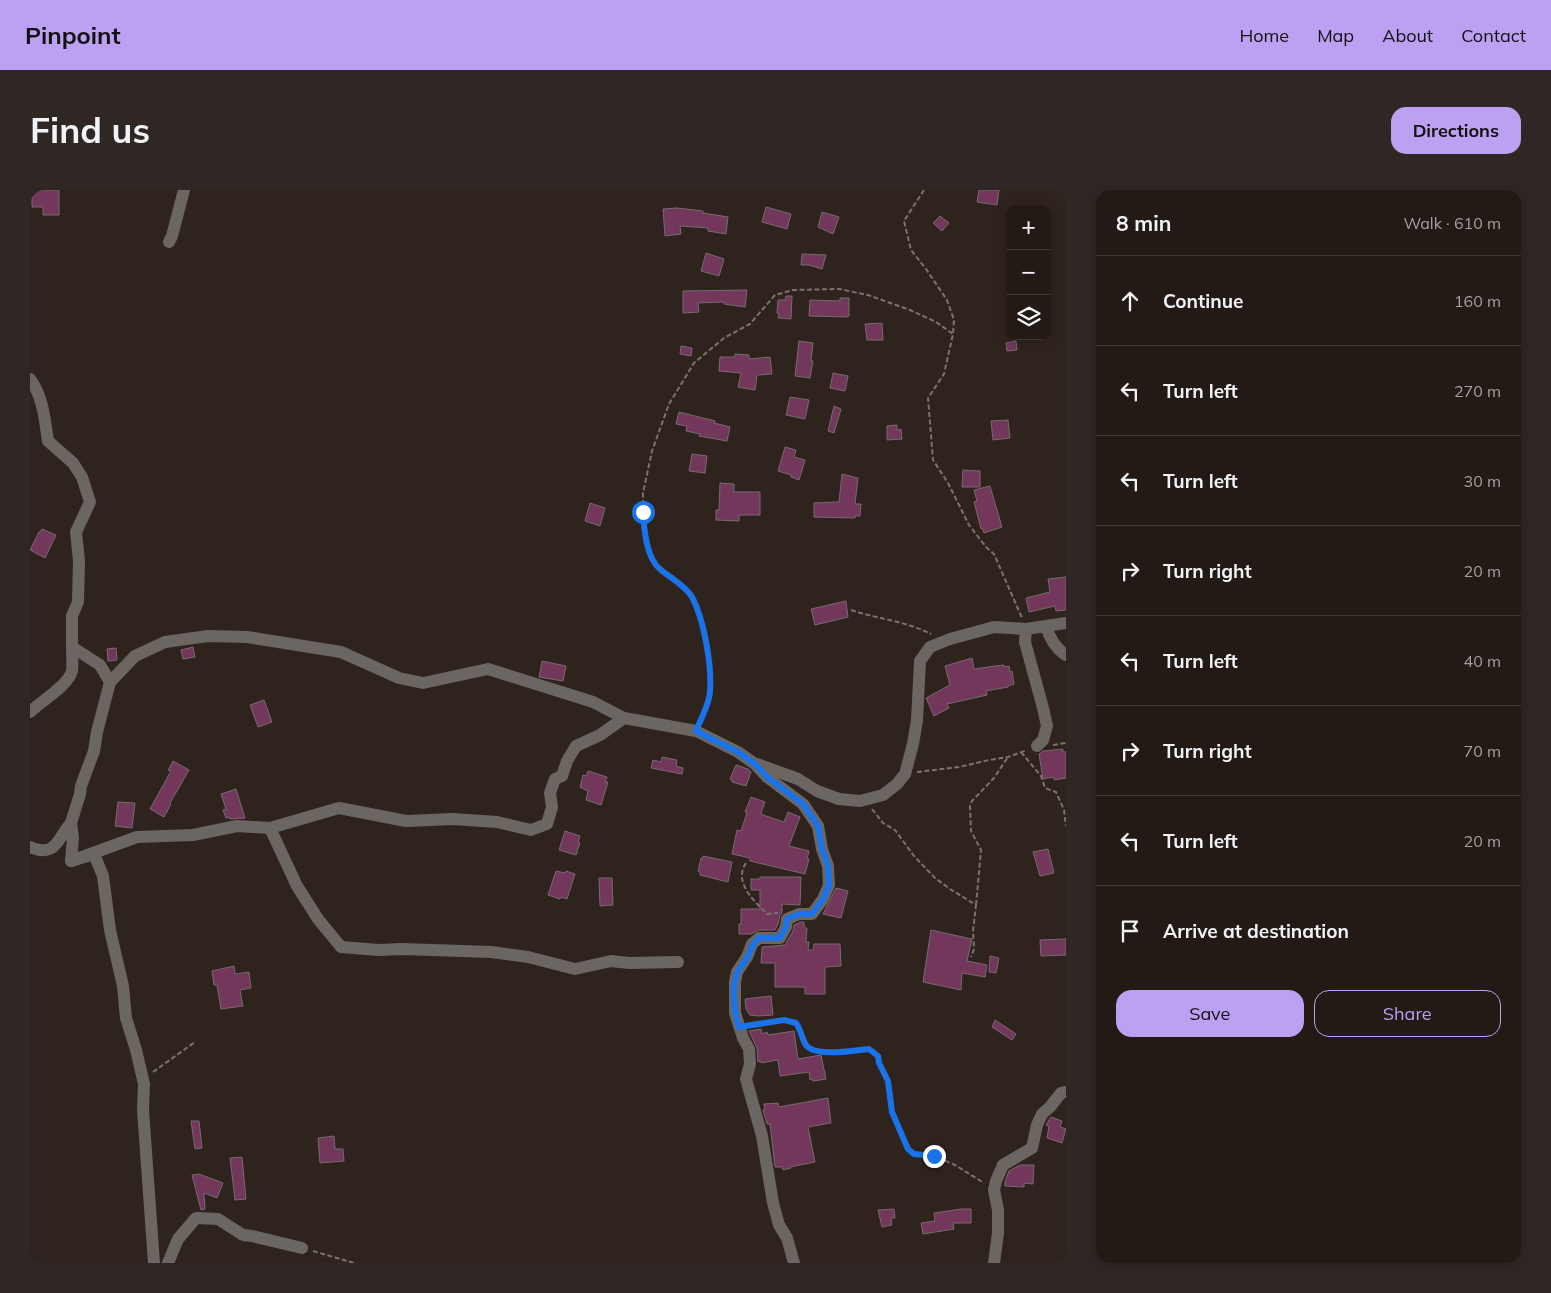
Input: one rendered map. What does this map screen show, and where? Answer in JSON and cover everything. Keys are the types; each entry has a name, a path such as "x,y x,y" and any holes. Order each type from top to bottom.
{"street":[{"path":"169,242 184,190"},
{"path":"30,379 36,387 48,441 74,463 82,477 90,502 76,532 79,560 78,602 72,616 72,669 70,677 30,712"},
{"path":"755,764 798,779 816,791 839,799 860,800 883,795 897,784 905,774 917,720 920,660 930,647 950,638 994,627 1026,629 1066,623"},
{"path":"1046,626 1054,643 1066,655"},
{"path":"1026,629 1025,642 1044,708 1047,726 1044,740 1037,746"},
{"path":"30,847 37,850 54,848 71,823 80,794 80,786 94,751 110,682 135,656 165,642 208,636 247,637 341,652 399,678 423,683 488,669 593,702 624,718 696,731 738,752 803,804 818,826 822,849 828,866 829,885 823,899 812,914 799,914 787,919 786,927 780,938 759,938 752,944 747,957 737,972 735,982 735,1014 749,1049 750,1064 746,1079 762,1136 773,1203 780,1225 788,1238 794,1263"},
{"path":"72,647 100,665 110,682"},
{"path":"71,861 137,837 193,835 237,826 270,828 339,808 406,822 452,819 496,822 531,830 547,824 552,807 550,793 555,779 562,776 567,761 576,746 600,735 624,718"},
{"path":"71,823 73,838 71,861"},
{"path":"270,828 297,886 318,920 341,947 378,950 491,952 528,957 575,969 611,961 678,962"},
{"path":"71,861 94,854 104,876 110,930 123,986 126,1018 144,1084 143,1110 154,1263"},
{"path":"994,1263 998,1233 998,1210 994,1190 996,1181 1003,1165 1032,1148 1037,1125 1042,1114 1061,1093 1066,1092"},
{"path":"168,1263 178,1239 196,1218 218,1218 243,1235 302,1248"}],"path":[{"path":"924,190 904,221 911,250 946,300 954,320 953,334 944,374 928,398 933,460 948,483 969,525 994,554 1026,629"},
{"path":"696,731 710,692 708,646 691,596 675,580 658,568 644,532 643,512 643,493 652,451 669,404 694,363 724,338 750,324 775,296 793,290 839,290 868,295 910,310 936,322 953,334"},
{"path":"851,610 879,619 896,621 930,633 940,643"},
{"path":"905,774 959,767 1008,757 1037,746"},
{"path":"1020,752 1041,776 1044,788 1056,792 1064,810 1066,826"},
{"path":"971,957 974,949 973,931 981,850 971,831 970,806 972,801 994,778 1008,757"},
{"path":"860,800 870,807 883,823 896,830 914,856 935,878 976,905"},
{"path":"746,863 742,869 742,882 747,892 767,914 782,912"},
{"path":"739,1027 784,1020 790,1021 796,1023 801,1030 805,1044 810,1049 820,1052 869,1049 878,1056 879,1063 888,1081 892,1112 908,1149 914,1154 934,1156 955,1165 994,1190"},
{"path":"143,1079 195,1042"},
{"path":"302,1248 354,1263"}],"building":[{"path":"32,190 59,190 59,215 43,215 43,207 32,207"},
{"path":"979,190 999,190 997,205 977,202"},
{"path":"766,207 791,214 787,229 762,222"},
{"path":"677,208 703,211 703,213 728,217 726,234 708,231 708,228 680,226 681,234 665,236 663,209"},
{"path":"822,212 839,217 833,234 818,227"},
{"path":"940,216 949,223 942,231 933,223"},
{"path":"706,253 724,259 719,276 701,271"},
{"path":"802,254 826,255 822,269 801,265"},
{"path":"747,290 745,307 724,304 724,302 698,303 699,312 683,313 683,291"},
{"path":"786,296 792,296 791,319 778,318 778,300 785,300"},
{"path":"840,298 849,298 849,316 809,316 810,300 840,301"},
{"path":"882,323 883,340 867,340 865,324"},
{"path":"799,341 813,343 811,361 813,361 810,378 795,376"},
{"path":"1016,341 1017,350 1007,351 1006,343"},
{"path":"681,346 692,348 691,356 680,354"},
{"path":"735,354 749,355 749,359 770,357 772,374 757,375 755,390 738,387 741,373 719,371 720,357 735,357"},
{"path":"833,373 848,376 845,391 830,388"},
{"path":"790,397 809,400 805,419 786,415"},
{"path":"834,406 841,409 834,433 828,431"},
{"path":"679,412 715,421 714,423 730,427 727,441 699,436 700,434 686,431 687,426 676,424"},
{"path":"1008,420 1010,438 993,440 991,421"},
{"path":"897,425 897,430 901,429 902,439 887,440 887,426"},
{"path":"785,447 796,450 794,457 805,460 799,480 778,471"},
{"path":"692,454 707,456 705,473 689,471"},
{"path":"963,470 980,471 980,487 962,487"},
{"path":"842,474 858,478 855,504 861,504 860,516 855,516 855,518 814,517 814,503 839,502"},
{"path":"720,483 734,484 734,492 760,492 760,515 739,515 739,521 716,520 716,510 719,510"},
{"path":"990,486 1002,527 984,533 981,529 974,502 977,501 974,490"},
{"path":"590,503 605,508 600,526 585,521"},
{"path":"42,529 56,535 45,558 30,550"},
{"path":"1066,577 1066,610 1056,611 1055,606 1029,612 1026,598 1050,592 1048,579"},
{"path":"846,601 848,617 815,625 811,609"},
{"path":"193,647 195,657 183,659 181,650"},
{"path":"116,648 117,660 108,661 107,649"},
{"path":"972,658 974,669 1009,666 1010,672 1012,671 1014,684 986,691 987,695 947,704 949,708 934,716 926,698 950,685 945,666"},
{"path":"542,661 566,666 563,681 539,677"},
{"path":"264,700 272,722 258,727 250,705"},
{"path":"1063,749 1063,752 1066,752 1066,778 1054,780 1054,777 1043,779 1039,754 1043,751"},
{"path":"662,757 677,760 676,766 683,768 682,774 651,768 653,760 661,762"},
{"path":"173,761 189,770 164,817 150,809 171,771 168,770"},
{"path":"736,765 751,772 746,786 732,782 730,779"},
{"path":"588,771 607,777 605,782 608,782 601,805 586,800 588,791 580,787 583,775 586,776"},
{"path":"236,789 245,818 226,818 223,810 226,809 221,794"},
{"path":"751,797 765,802 761,813 763,815 784,822 788,812 800,817 789,846 809,851 805,874 750,861 750,858 732,854 737,830 741,831 747,813 745,812"},
{"path":"118,802 135,803 132,828 115,826"},
{"path":"565,831 580,836 576,855 559,850"},
{"path":"1048,849 1054,873 1040,876 1033,852"},
{"path":"703,856 732,862 728,882 700,875 698,871"},
{"path":"556,871 565,873 566,871 575,874 567,899 548,895"},
{"path":"760,877 801,877 800,905 782,904 782,913 775,930 759,930 751,934 739,934 741,909 760,909 760,890 751,890 751,879 760,879"},
{"path":"599,878 612,878 613,905 600,906"},
{"path":"836,888 848,891 841,918 823,914"},
{"path":"804,922 804,928 807,928 806,942 809,942 808,950 813,950 814,944 840,944 841,966 825,967 825,994 805,994 805,987 775,987 775,963 761,963 762,947 785,945 793,931 794,925"},
{"path":"931,930 972,939 967,961 987,965 985,977 962,973 961,990 923,982"},
{"path":"1066,939 1066,955 1041,956 1040,940"},
{"path":"990,956 999,958 996,973 989,972"},
{"path":"234,966 235,974 249,972 251,988 240,990 243,1006 221,1009 217,985 214,985 212,971"},
{"path":"771,996 773,1015 750,1015 746,1009 745,999"},
{"path":"995,1020 1016,1034 1012,1040 992,1027"},
{"path":"761,1029 762,1034 767,1032 768,1035 794,1031 798,1059 821,1055 826,1079 810,1080 809,1072 780,1076 778,1060 758,1062 757,1048 749,1031"},
{"path":"828,1098 831,1123 808,1127 815,1162 783,1170 782,1167 775,1167 770,1124 767,1124 763,1110 765,1110 764,1104 778,1103 779,1107"},
{"path":"1051,1117 1062,1121 1060,1127 1066,1129 1062,1143 1047,1138 1049,1126 1046,1125"},
{"path":"191,1121 199,1121 202,1148 195,1149"},
{"path":"334,1136 335,1149 343,1149 344,1161 320,1163 318,1138"},
{"path":"242,1157 246,1199 235,1200 230,1158"},
{"path":"1020,1165 1034,1165 1033,1184 1024,1183 1024,1187 1005,1186 1009,1171"},
{"path":"199,1174 223,1183 217,1198 204,1193 205,1209 201,1210 192,1175"},
{"path":"894,1209 895,1218 891,1218 892,1225 882,1227 878,1210"},
{"path":"971,1209 971,1223 953,1223 954,1229 923,1234 921,1223 935,1221 934,1213"}],"route":[{"path":"643,512 644,532 658,568 675,580 691,596 708,646 710,692 696,731 738,752 803,804 818,826 822,849 828,866 829,885 823,899 812,914 799,914 787,919 786,927 780,938 759,938 752,944 747,957 737,972 735,982 735,1014 739,1027 784,1020 790,1021 796,1023 801,1030 805,1044 810,1049 820,1052 869,1049 878,1056 879,1063 888,1081 892,1112 908,1149 914,1154 934,1156"}]}
